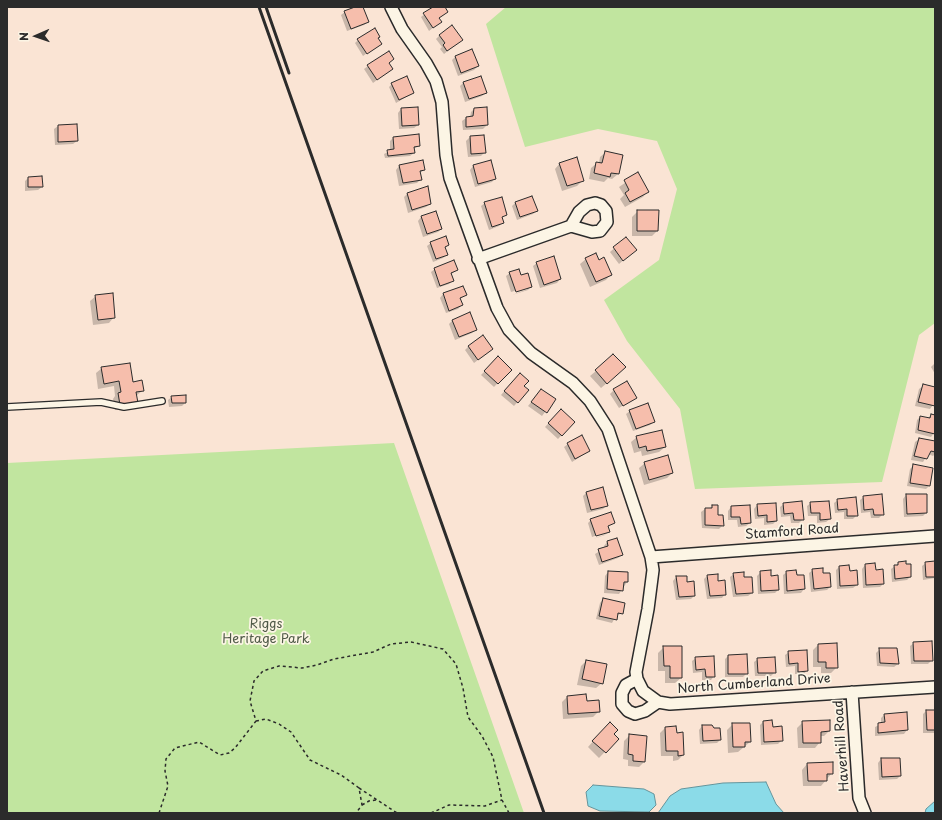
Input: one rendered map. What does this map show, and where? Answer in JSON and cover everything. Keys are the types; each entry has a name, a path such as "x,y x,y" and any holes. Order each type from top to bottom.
{"street":[{"path":"391,7 402,29 426,63 436,81 442,102 446,155 450,178 478,259 497,308 508,330 531,353 572,383 590,401 608,429 651,557 653,583 639,652 637,680 643,691 658,702 645,711 635,714 628,711 622,704 622,693 626,685 637,680"},
{"path":"478,259 571,226"},
{"name":"Stamford Road","path":"651,557 935,536"},
{"name":"North Cumberland Drive","path":"658,702 670,704 935,686"},
{"name":"Haverhill Road","path":"852,692 859,798 865,813"},
{"name":"Haverhill Road","path":"855,813 859,798"}],"lane":[{"path":"7,407 100,402 124,407 162,401"}],"path":[{"path":"256,721 250,701 254,681 262,671 279,666 302,668 317,665 334,659 373,652 391,644 411,642 442,650 456,664 463,688 468,717 482,736 493,757 502,800 509,813"},
{"path":"159,813 168,786 165,771 166,759 175,748 199,742 220,755 229,753 235,748 256,721 266,719 279,724 291,732 310,760 341,775 397,813"},
{"path":"359,788 362,805"},
{"path":"356,813 362,805 369,801 376,800"},
{"path":"431,813 449,805 485,806 502,800"}],"green space":[{"path":"506,7 935,7 935,323 919,335 882,482 695,489 680,409 627,341 604,300 659,260 677,189 657,141 598,129 525,147 486,24"},
{"name":"Riggs Heritage Park","path":"394,443 524,813 7,813 7,463"}],"water":[{"path":"766,782 776,804 784,813 658,813 670,796 681,789 723,783"},
{"path":"593,785 644,789 654,794 656,805 649,812 600,811 588,806 586,792"},
{"path":"935,801 935,813 925,813 926,809"}],"building":[{"path":"355,7 363,7 369,22 351,29 344,11"},
{"path":"433,7 445,7 448,12 439,18 442,22 433,28 423,13"},
{"path":"452,25 463,40 447,51 443,45 445,43 439,35"},
{"path":"375,28 380,37 378,38 382,44 367,54 357,39"},
{"path":"472,49 479,66 461,73 455,56"},
{"path":"389,51 394,59 389,63 393,69 377,80 367,65"},
{"path":"407,76 414,93 399,100 391,83"},
{"path":"481,76 487,93 469,99 463,82"},
{"path":"418,107 419,125 402,126 401,108"},
{"path":"487,107 488,125 466,127 466,117 473,116 474,108"},
{"path":"77,124 78,141 58,142 58,125"},
{"path":"419,134 420,146 414,147 415,153 388,156 387,150 394,149 393,137"},
{"path":"484,135 486,153 471,154 470,136"},
{"path":"605,151 623,155 619,174 611,173 610,177 594,173 596,162 602,163"},
{"path":"577,157 584,181 567,186 559,163"},
{"path":"423,160 425,170 420,171 422,180 403,183 399,165"},
{"path":"491,160 496,179 478,184 473,165"},
{"path":"638,172 649,192 630,202 625,193 629,190 624,180"},
{"path":"42,176 43,187 28,187 28,177"},
{"path":"428,186 431,204 412,210 407,193"},
{"path":"532,196 538,211 520,217 515,202"},
{"path":"502,197 507,215 502,217 504,223 492,227 484,202"},
{"path":"637,210 659,210 658,231 637,231"},
{"path":"436,211 442,229 427,234 421,216"},
{"path":"446,236 449,245 445,247 448,255 436,259 430,242"},
{"path":"626,237 637,250 623,261 613,247"},
{"path":"596,253 599,260 604,257 612,275 596,282 585,258"},
{"path":"554,256 561,279 544,285 536,262"},
{"path":"454,260 458,270 451,273 454,281 440,286 434,268"},
{"path":"519,269 521,275 528,273 532,287 516,292 509,272"},
{"path":"463,286 467,295 460,298 463,305 449,311 443,293"},
{"path":"113,293 115,318 98,320 95,295"},
{"path":"470,312 477,330 459,337 452,320"},
{"path":"483,335 493,349 478,360 468,346"},
{"path":"613,354 626,367 607,384 595,370"},
{"path":"498,356 512,370 498,384 484,371"},
{"path":"130,363 133,382 142,380 144,391 136,392 138,403 120,405 118,393 121,392 119,381 104,384 101,367"},
{"path":"520,373 529,381 524,386 529,390 518,403 504,391"},
{"path":"627,381 637,398 623,406 613,389"},
{"path":"923,384 935,387 935,406 918,402"},
{"path":"541,389 556,399 547,413 531,402"},
{"path":"186,395 186,403 172,403 171,396"},
{"path":"648,403 655,422 636,429 629,410"},
{"path":"561,409 575,422 562,436 548,423"},
{"path":"931,414 935,415 935,434 918,430 920,416 930,418"},
{"path":"662,430 666,447 647,451 646,446 639,448 636,436"},
{"path":"582,435 590,451 575,459 567,443"},
{"path":"919,438 935,441 935,452 931,451 927,459 914,456"},
{"path":"668,455 673,473 649,480 644,462"},
{"path":"913,464 933,468 930,486 910,483"},
{"path":"603,487 608,506 591,510 586,492"},
{"path":"882,494 884,515 874,515 873,509 864,510 863,496"},
{"path":"906,494 927,494 927,513 907,514"},
{"path":"856,497 858,516 847,516 847,509 838,510 837,499"},
{"path":"802,501 804,520 794,520 793,513 784,514 783,503"},
{"path":"829,501 831,519 820,520 820,513 811,513 810,502"},
{"path":"776,503 777,521 767,522 767,515 758,516 757,504"},
{"path":"712,505 718,505 718,515 723,515 724,526 705,525 705,508 712,508"},
{"path":"750,505 751,523 741,524 740,517 731,517 731,506"},
{"path":"611,512 615,523 608,526 610,532 596,536 590,519"},
{"path":"617,538 623,555 602,562 598,549 608,546 607,541"},
{"path":"906,561 906,564 911,564 911,577 895,579 894,565 898,565 898,562"},
{"path":"935,561 935,577 926,577 925,562"},
{"path":"875,563 876,570 883,569 884,584 866,585 865,564"},
{"path":"849,565 850,571 857,570 858,585 840,586 839,566"},
{"path":"823,568 823,573 830,573 831,587 814,589 812,569"},
{"path":"771,570 771,576 778,575 779,590 761,591 760,571"},
{"path":"796,570 797,575 804,575 805,589 787,591 786,571"},
{"path":"608,571 628,572 628,582 624,582 623,591 607,589"},
{"path":"744,572 744,577 752,577 753,593 736,594 733,573"},
{"path":"718,574 718,581 725,580 726,595 710,596 707,575"},
{"path":"676,576 687,576 687,582 694,581 695,596 679,597"},
{"path":"603,598 625,603 623,614 618,613 617,620 599,616"},
{"path":"932,641 933,661 914,661 913,642"},
{"path":"837,643 838,668 826,668 826,662 818,662 818,644"},
{"path":"663,646 682,646 682,678 670,678 670,666 664,666"},
{"path":"879,648 897,648 899,664 880,663"},
{"path":"807,650 808,671 798,672 798,663 789,664 788,651"},
{"path":"747,654 748,674 728,674 728,655"},
{"path":"714,656 715,677 706,677 705,669 696,670 695,657"},
{"path":"775,657 776,673 758,673 757,658"},
{"path":"586,660 607,664 603,684 582,679"},
{"path":"586,694 587,701 599,700 600,712 568,714 567,696"},
{"path":"926,710 935,710 935,730 927,730"},
{"path":"907,712 908,730 878,733 878,723 885,722 884,714"},
{"path":"772,720 773,727 782,726 783,741 764,742 763,721"},
{"path":"830,720 830,731 821,732 821,743 803,743 802,721"},
{"path":"610,722 618,730 614,734 619,739 606,753 592,741"},
{"path":"732,723 750,723 751,742 745,742 745,747 733,747"},
{"path":"702,725 712,725 714,728 720,728 721,740 703,741"},
{"path":"676,726 677,733 683,732 684,755 678,756 678,751 666,751 665,727"},
{"path":"629,734 647,736 645,762 633,761 633,755 628,754"},
{"path":"881,758 900,758 901,776 882,777"},
{"path":"833,762 833,774 827,774 827,781 808,781 807,763"}],"railway":[{"path":"259,7 544,813"},
{"path":"266,7 289,73"}]}
